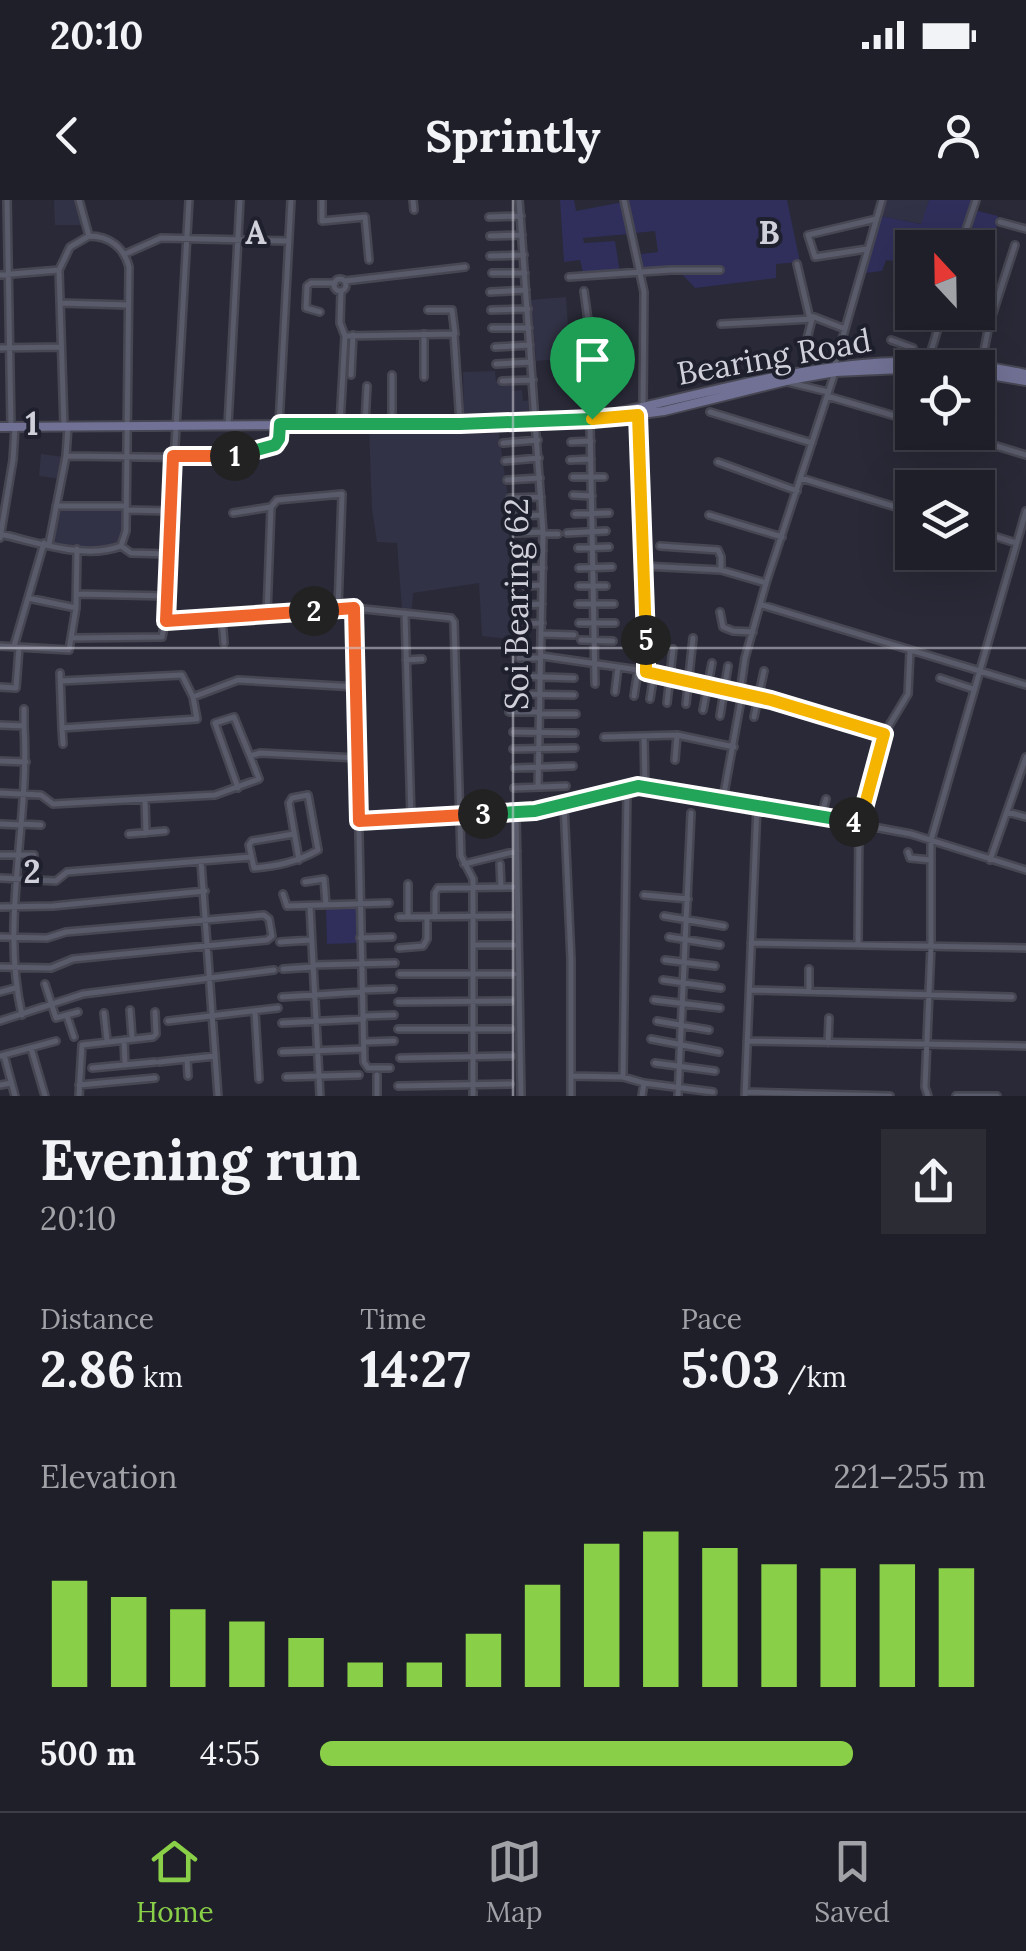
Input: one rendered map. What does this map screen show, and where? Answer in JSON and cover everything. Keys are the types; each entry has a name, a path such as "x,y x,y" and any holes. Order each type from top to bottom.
{"main road":[{"name":"Bearing Road","path":"641,411 835,368 895,361"},
{"name":"Bearing Road","path":"0,427 460,424 591,419 835,368 895,365"},
{"name":"Bearing Road","path":"995,372 1026,377"}],"street":[{"path":"0,687 16,690 16,647 28,598 46,544 56,506 66,456 59,270 70,247 89,236 106,238 125,254 130,274 126,536 120,546 102,551 77,549 46,544 0,535 12,474 13,427 4,275 7,200"},
{"path":"79,200 89,236"},
{"path":"72,638 165,635 188,200"},
{"path":"228,425 240,200"},
{"path":"66,456 227,458 278,443 291,200"},
{"path":"322,200 322,221 365,218 369,260"},
{"path":"414,200 414,210"},
{"name":"Soi Bearing 62","path":"520,200 543,533 538,786"},
{"path":"624,200 644,292 642,671 634,696"},
{"path":"723,800 753,632 835,368 882,200"},
{"path":"966,230 976,200"},
{"path":"489,218 521,216"},
{"path":"868,248 814,256 808,235 876,219"},
{"path":"1000,222 1026,229"},
{"path":"490,236 522,235"},
{"path":"125,254 161,238 289,241"},
{"path":"983,350 1015,246"},
{"path":"490,256 524,255"},
{"path":"796,264 812,319 805,347 808,362"},
{"path":"320,312 306,308 307,286 311,282 335,283 340,279 465,267"},
{"path":"4,275 59,270"},
{"path":"569,278 720,270"},
{"path":"492,274 525,274"},
{"path":"345,281 340,324 349,336 351,376"},
{"path":"335,283 341,291"},
{"path":"490,292 526,290"},
{"path":"584,291 591,419 595,684"},
{"path":"60,303 128,304"},
{"path":"428,310 452,310 460,424"},
{"path":"491,310 528,310"},
{"path":"721,324 812,319 846,329"},
{"path":"492,328 529,328"},
{"path":"424,334 424,378"},
{"path":"349,336 455,334"},
{"path":"340,424 349,336"},
{"path":"892,340 911,350"},
{"path":"495,347 530,345"},
{"path":"0,348 61,347"},
{"path":"496,364 532,362"},
{"path":"392,376 392,424"},
{"path":"502,381 533,380"},
{"path":"784,381 895,416"},
{"path":"365,424 366,386"},
{"path":"710,412 812,443"},
{"path":"503,442 538,440"},
{"path":"571,442 591,441"},
{"path":"995,446 1026,455"},
{"path":"505,462 539,458"},
{"path":"570,460 591,459"},
{"path":"718,462 796,492"},
{"path":"0,474 12,474"},
{"path":"572,476 604,477"},
{"path":"507,480 540,478"},
{"path":"801,478 895,507"},
{"path":"267,614 271,508 277,500 342,494 338,609"},
{"path":"574,495 592,496"},
{"path":"510,498 541,497"},
{"path":"56,506 170,510"},
{"path":"233,513 271,508"},
{"path":"928,1096 930,840 1026,511"},
{"path":"575,514 609,513"},
{"path":"518,516 542,515"},
{"path":"709,515 782,538"},
{"path":"566,533 606,531"},
{"path":"517,533 558,534"},
{"path":"995,534 1020,539"},
{"path":"120,546 132,553 168,554"},
{"path":"660,546 718,550 721,570"},
{"path":"578,548 609,547"},
{"path":"0,646 66,651 76,608 77,549"},
{"path":"518,551 543,550"},
{"path":"644,566 721,570 766,584"},
{"path":"579,568 612,567"},
{"path":"514,569 543,568"},
{"path":"525,586 542,585"},
{"path":"579,586 606,586"},
{"path":"77,594 166,596"},
{"path":"28,598 76,608"},
{"path":"524,605 542,604"},
{"path":"578,604 614,604"},
{"path":"762,606 1026,685"},
{"path":"354,608 364,1045 368,1068 390,1068"},
{"path":"166,621 354,608 454,620 464,888"},
{"path":"720,612 723,627 733,632 753,632"},
{"path":"405,613 411,818"},
{"path":"222,618 224,643"},
{"path":"519,624 542,623"},
{"path":"579,623 615,623"},
{"path":"541,634 574,636"},
{"path":"686,704 693,638"},
{"path":"581,640 612,641"},
{"path":"667,703 673,649"},
{"path":"858,945 860,823 884,734 908,694 910,651"},
{"path":"518,658 540,657 642,671 758,697 884,734"},
{"path":"406,660 422,659"},
{"path":"703,710 712,663"},
{"path":"720,716 728,666"},
{"path":"614,692 618,667"},
{"path":"754,717 764,671"},
{"path":"650,700 654,674"},
{"path":"62,728 195,720 198,715 182,675 61,677 62,728 63,744"},
{"path":"516,676 574,678"},
{"path":"940,678 973,688"},
{"path":"193,697 238,680 356,688"},
{"path":"516,694 574,694"},
{"path":"22,1015 15,988 14,907 25,794 24,709"},
{"path":"509,712 576,714"},
{"path":"0,793 41,795 52,804 215,796 238,788 258,780 234,717 215,724 238,788"},
{"path":"0,726 24,726"},
{"path":"512,732 575,733"},
{"path":"604,737 678,735 734,747"},
{"path":"675,760 678,735"},
{"path":"644,736 645,787"},
{"path":"512,750 575,748"},
{"path":"250,756 264,752 357,758"},
{"path":"990,860 1026,757"},
{"path":"0,761 26,762"},
{"path":"516,768 573,766"},
{"path":"514,788 566,786"},
{"path":"359,821 516,813 645,787 860,823 1026,870"},
{"path":"623,1076 626,788"},
{"path":"294,834 249,844 254,868 299,860 320,847 308,795 289,800 299,860"},
{"path":"145,799 146,833"},
{"path":"821,816 826,799"},
{"path":"564,804 571,960 571,1096"},
{"path":"757,806 745,1094 890,1096"},
{"path":"1007,812 1026,817"},
{"path":"516,813 521,1096"},
{"path":"678,1096 692,813"},
{"path":"0,824 41,825"},
{"path":"129,834 165,832"},
{"path":"466,867 517,852"},
{"path":"908,852 910,858 931,860"},
{"path":"0,855 34,856"},
{"path":"0,878 56,881 66,872 252,857"},
{"path":"202,862 218,1096"},
{"path":"500,864 501,887"},
{"path":"466,867 472,875 474,917 473,1096"},
{"path":"305,882 324,879 326,905"},
{"path":"408,884 408,917"},
{"path":"399,948 424,946 436,889 513,887"},
{"path":"0,907 204,892"},
{"path":"283,894 287,906 389,903"},
{"path":"644,896 688,899"},
{"path":"310,906 320,1096"},
{"path":"0,937 48,938 66,932 266,916 272,936 268,940 73,958 51,968 0,968"},
{"path":"399,917 512,916"},
{"path":"664,916 724,926"},
{"path":"360,938 392,937"},
{"path":"669,937 720,945"},
{"path":"280,942 312,940"},
{"path":"751,943 1026,948"},
{"path":"474,945 514,945"},
{"path":"665,960 715,966"},
{"path":"283,968 396,963"},
{"path":"808,991 809,969"},
{"path":"0,1021 82,994 274,970"},
{"path":"400,974 514,974"},
{"path":"664,980 721,988"},
{"path":"45,984 56,1018 78,1012"},
{"path":"0,992 15,988"},
{"path":"282,997 392,989"},
{"path":"749,990 1012,996"},
{"path":"398,1002 511,1000"},
{"path":"654,1000 720,1008"},
{"path":"168,1021 278,1008"},
{"path":"125,1065 130,1010"},
{"path":"255,1011 259,1079"},
{"path":"79,1096 80,1046 155,1036 156,1012"},
{"path":"104,1013 108,1041"},
{"path":"66,1016 74,1037"},
{"path":"282,1023 394,1016"},
{"path":"828,1043 829,1018"},
{"path":"657,1021 710,1030"},
{"path":"398,1029 510,1029"},
{"path":"15,1096 2,1056 56,1040"},
{"path":"651,1040 719,1052"},
{"path":"282,1052 394,1041"},
{"path":"747,1041 1026,1046"},
{"path":"32,1048 45,1096"},
{"path":"92,1068 215,1056"},
{"path":"400,1058 511,1056"},
{"path":"187,1059 188,1076"},
{"path":"655,1064 715,1071"},
{"path":"286,1078 359,1075"},
{"path":"377,1076 377,1096"},
{"path":"571,1076 623,1076 713,1092"},
{"path":"79,1085 155,1078"},
{"path":"642,1096 644,1082"},
{"path":"0,1086 11,1083"},
{"path":"398,1086 510,1084"},
{"path":"956,1096 997,1096"}],"shaded area":[{"path":"54,200 77,200 84,225 55,225"},
{"path":"560,200 574,200 576,211 623,202 629,234 583,238 584,243 615,241 620,273 583,273 580,260 564,262"},
{"path":"629,200 787,200 800,262 776,264 776,278 695,288 681,273 645,276 641,254 658,252 655,231 635,233"},
{"path":"885,200 929,200 922,224 880,216"},
{"path":"929,200 973,200 963,230 895,230 895,261 886,260 882,271 865,273 880,216 921,224"},
{"path":"974,210 998,216 995,241 995,230 968,230"},
{"path":"566,297 570,358 536,361 531,300"},
{"path":"495,371 496,381 512,381 512,391 522,390 523,401 534,400 535,416 464,418 463,372"},
{"path":"369,427 498,427 508,498 511,639 482,636 479,583 413,593 412,609 402,609 397,543 377,542"},
{"path":"41,454 64,457 61,479 39,476"},
{"path":"58,507 124,507 121,542 97,549 51,543"},
{"path":"356,908 357,943 327,944 326,909"}],"route":[{"path":"638,415 646,672 771,700 884,734 860,823 638,786 535,811 359,821 354,608 166,621 173,456 227,458 270,447 278,443 280,424 592,419 638,415"}]}
